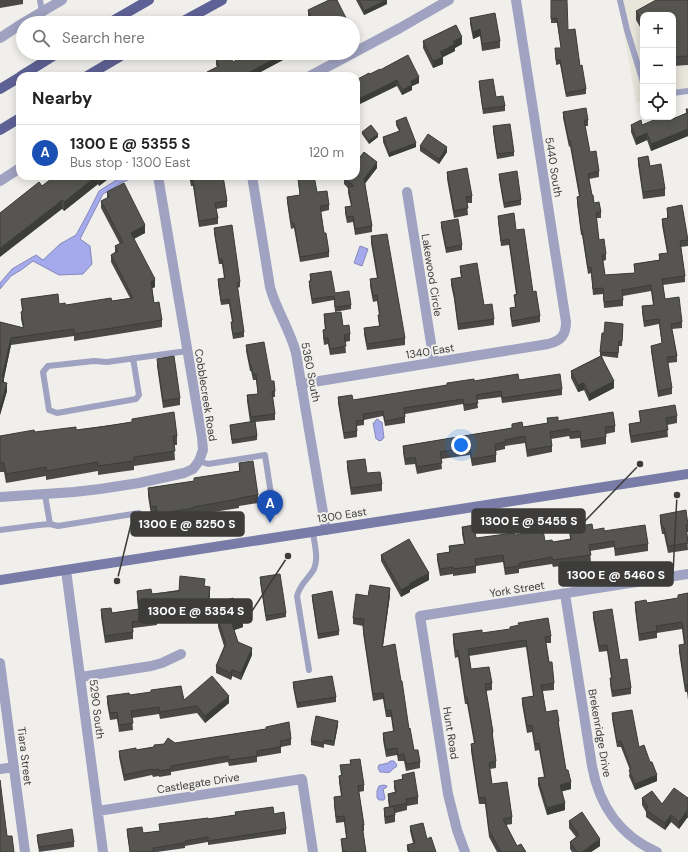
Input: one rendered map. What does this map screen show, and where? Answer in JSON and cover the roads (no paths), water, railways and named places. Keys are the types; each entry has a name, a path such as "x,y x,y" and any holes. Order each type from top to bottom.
{"main road":[{"path":"121,16 149,0"},
{"path":"193,16 222,0"},
{"path":"27,72 47,60"},
{"path":"94,72 114,60"},
{"path":"0,89 16,79"},
{"path":"0,130 16,120"},
{"name":"1300 East","path":"0,580 688,474"}],"street":[{"path":"35,16 62,0"},
{"path":"360,49 449,0"},
{"name":"5440 South","path":"516,0 566,322 565,333 562,337"},
{"path":"0,38 16,28"},
{"path":"318,72 340,60"},
{"path":"0,181 16,171"},
{"name":"Cobblecreek Road","path":"159,180 203,445 202,454 199,461"},
{"name":"5360 South","path":"253,180 270,287 274,300 292,339 296,353 326,530"},
{"name":"Lakewood Circle","path":"407,192 434,362"},
{"name":"1340 East","path":"301,384 548,344 562,337"},
{"path":"0,497 45,495 139,483 176,476 193,469 199,461"},
{"name":"5290 South","path":"66,570 103,852"},
{"name":"York Street","path":"420,616 688,574"},
{"name":"Brekenridge Drive","path":"565,594 594,778 608,810 622,829 641,844 657,852"},
{"name":"Hunt Road","path":"420,616 448,794 457,830 465,852"},
{"path":"81,677 151,666 162,663 181,654"},
{"name":"Tiara Street","path":"0,663 25,852"},
{"path":"0,769 14,767"},
{"name":"Castlegate Drive","path":"98,811 302,779 313,852"}],"lane":[{"path":"40,0 42,12"},
{"path":"620,0 627,30 640,72"},
{"path":"676,93 688,91"},
{"path":"133,358 139,394 136,399 57,413 49,410 43,372 48,366 94,361 107,362 133,358 187,351"},
{"path":"199,461 208,464 265,455 271,494"},
{"path":"45,495 50,524"},
{"path":"0,530 39,524 58,526 139,514"},
{"path":"309,670 298,596 299,588 314,568 316,556 313,532"}],"water":[{"path":"116,180 128,180 103,194 80,239 90,246 92,264 83,274 59,275 33,261 11,276 0,289 0,283 12,269 36,255 43,260 60,244 76,235 99,191"},
{"path":"360,246 368,249 362,266 354,263"},
{"path":"377,419 382,422 384,438 379,441 376,439 373,423 375,423"},
{"path":"394,761 397,765 396,767 389,772 380,772 378,768 379,765"},
{"path":"379,786 387,786 383,789 385,798 384,800 379,800 377,798 377,791"}],"place":[{"name":"1300 E @ 5455 S","path":"640,464"},
{"name":"1300 E @ 5460 S","path":"677,495"},
{"name":"1300 E @ 5355 S","path":"270,523"},
{"name":"1300 E @ 5354 S","path":"288,556"},
{"name":"1300 E @ 5250 S","path":"117,581"}]}
